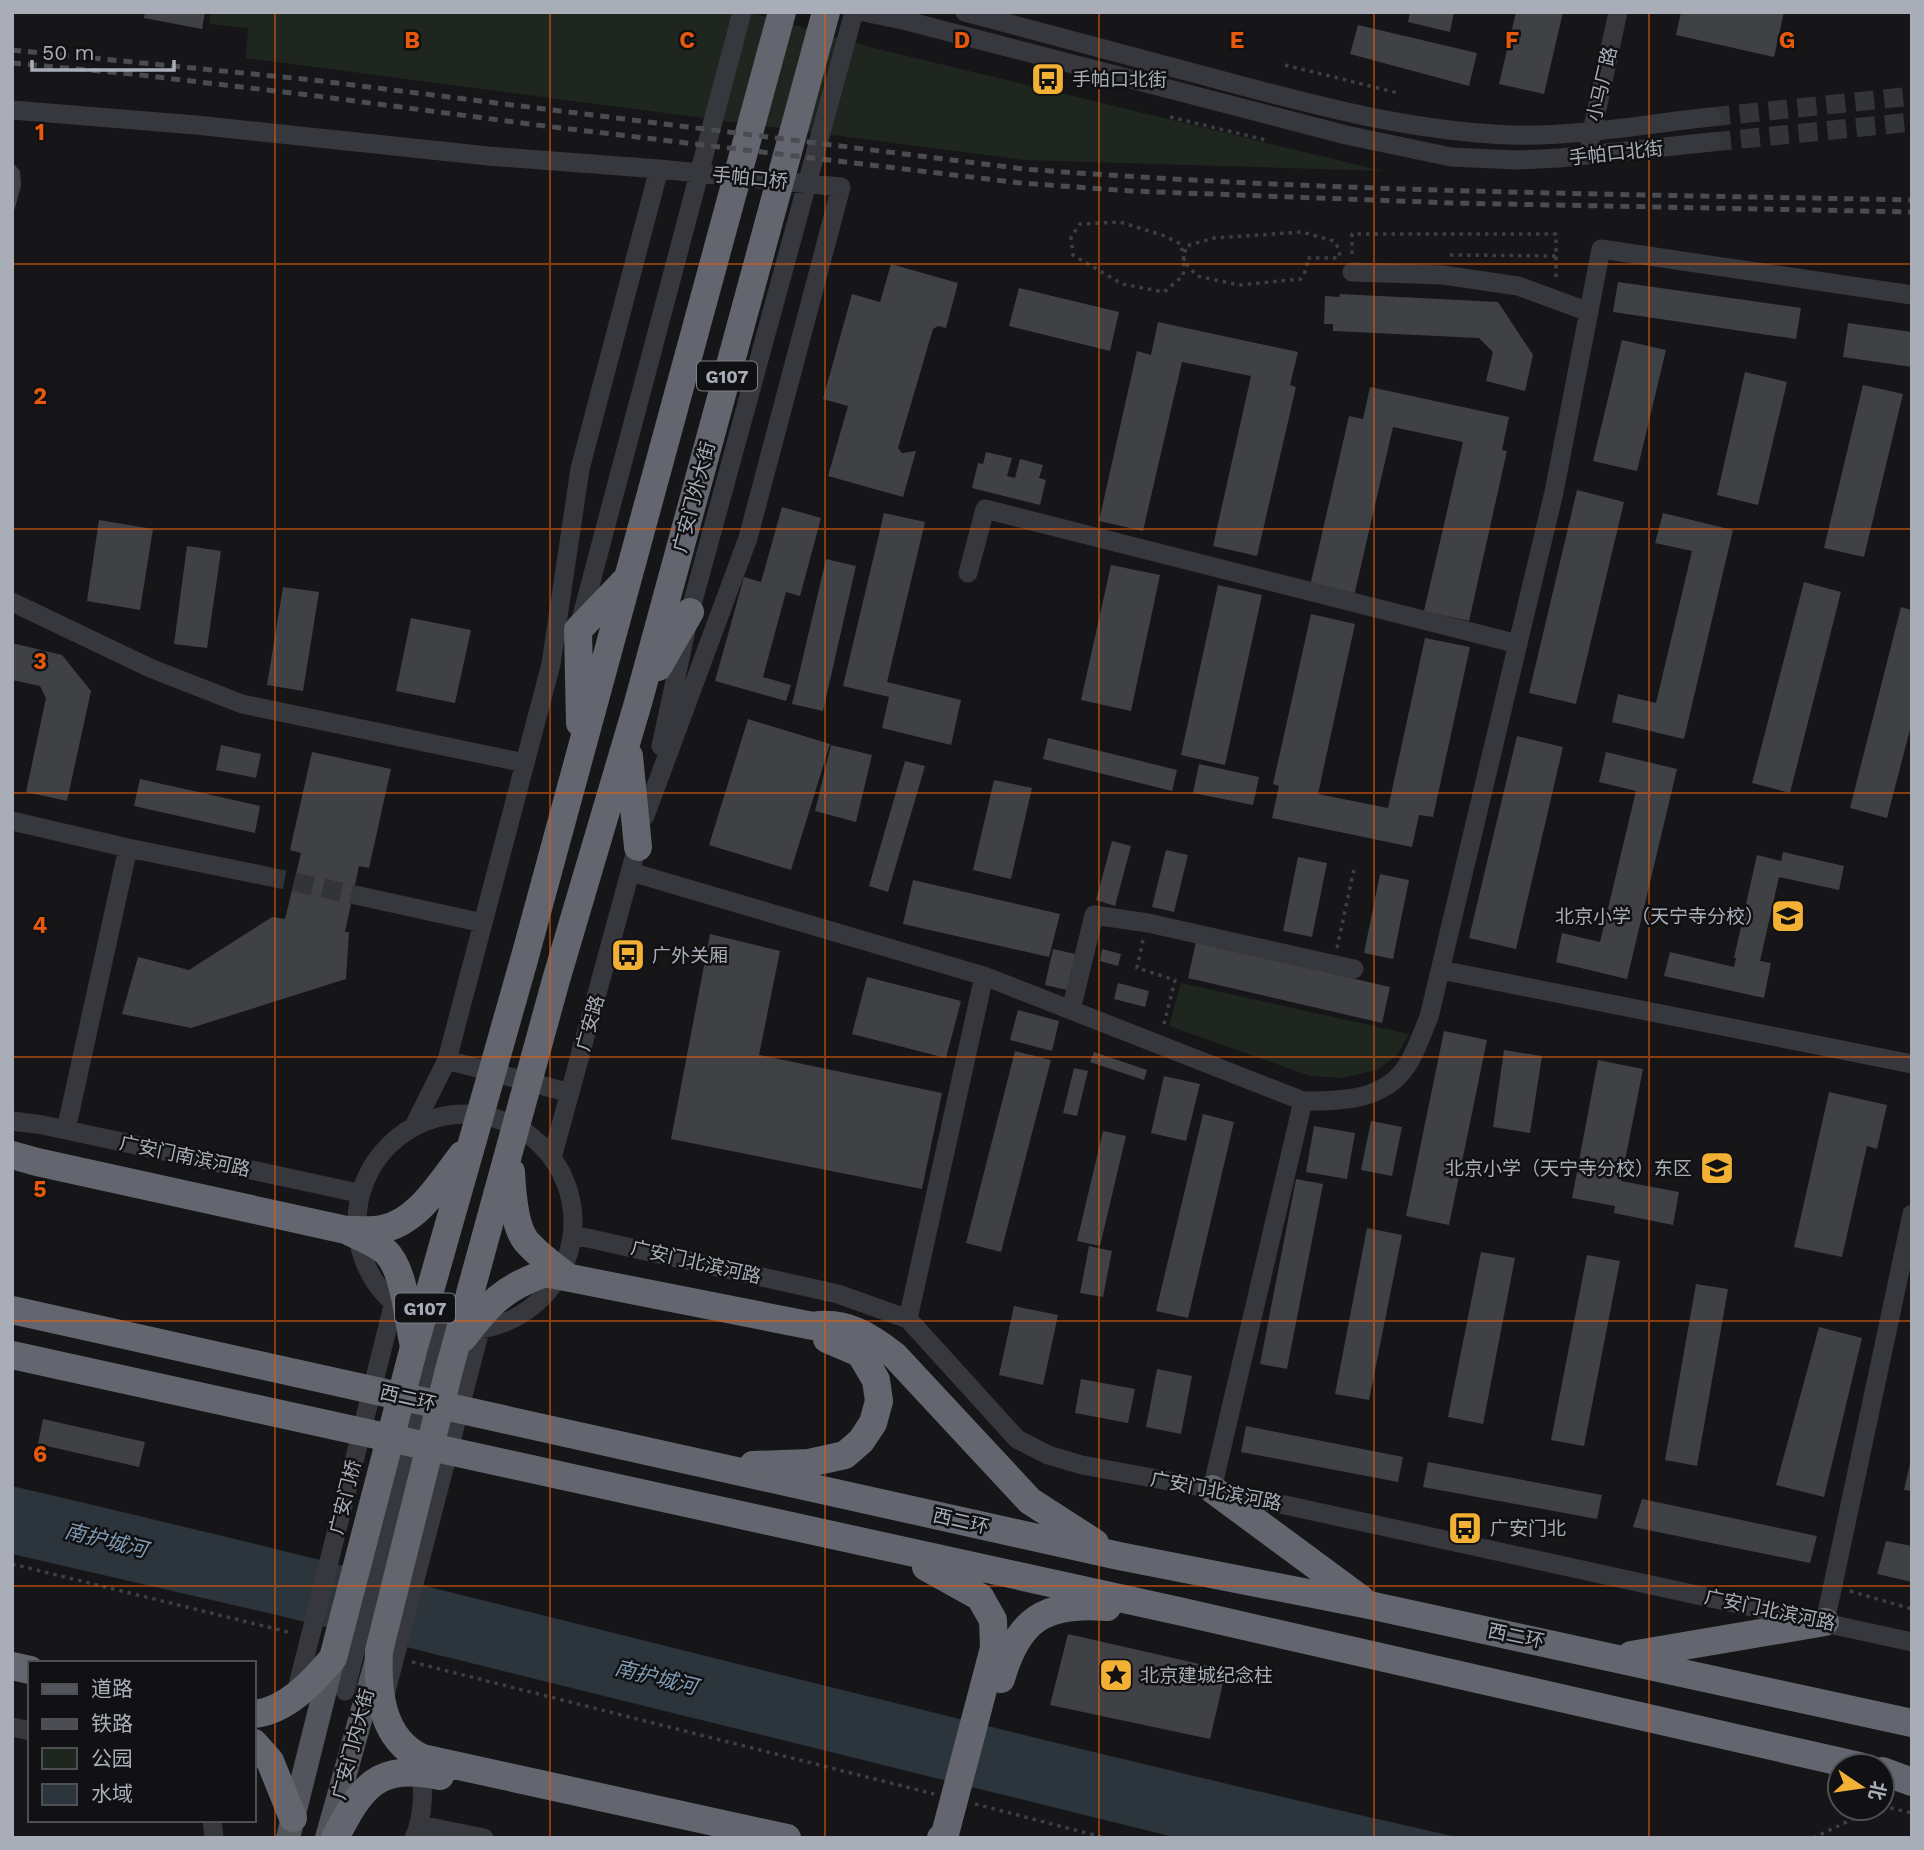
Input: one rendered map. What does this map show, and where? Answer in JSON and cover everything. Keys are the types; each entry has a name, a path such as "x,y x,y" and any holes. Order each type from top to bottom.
{"highway":[{"name":"G107","path":"580,755 782,12"},
{"name":"广安门外大街","path":"510,1150 556,980 638,703 826,12"},
{"path":"580,755 578,630 628,578"},
{"path":"638,703 690,612"},
{"path":"628,739 634,859"},
{"name":"广安门桥","path":"333,1658 414,1347 580,755"},
{"path":"21,1162 346,1230 380,1230 396,1225 422,1206 470,1145"},
{"path":"510,1150 514,1207 524,1239 568,1277"},
{"name":"G107","path":"391,1656 454,1351 510,1150"},
{"path":"346,1230 378,1245 389,1254 401,1280 414,1347"},
{"path":"454,1351 484,1311 502,1293 520,1282 545,1273 813,1326 827,1324 846,1327 871,1338 895,1356 1030,1502 1118,1556"},
{"path":"12,1298 46,1317"},
{"name":"西二环","path":"12,1310 1118,1556 1369,1605 1905,1720"},
{"path":"716,1467 809,1463 845,1455 861,1441 873,1423 878,1401 876,1380 860,1353 828,1340 813,1326"},
{"path":"12,1355 1183,1612 1826,1758"},
{"path":"1212,1489 1369,1605"},
{"path":"833,1537 903,1556 947,1577 980,1597 993,1620 991,1690"},
{"path":"949,1836 991,1690 1016,1639 1029,1625 1058,1608 1092,1606 1183,1612"},
{"path":"1616,1657 1825,1622"},
{"path":"391,1656 378,1679 389,1726 399,1743 409,1752 422,1758 650,1815 726,1838"},
{"path":"256,1714 264,1713 292,1698 314,1681 333,1658"},
{"path":"256,1745 270,1761 290,1828"},
{"path":"335,1838 366,1787 381,1778 415,1771 787,1838"}],"main road":[{"name":"广安门内大街","path":"327,1838 391,1656"},
{"name":"广安门桥","path":"290,1828 333,1658"}],"street":[{"path":"551,664 578,630 742,12"},
{"name":"广安门外大街","path":"634,859 690,612 853,12"},
{"name":"手帕口北街","path":"965,12 1284,97 1394,123 1514,135 1711,117"},
{"name":"小马厂路","path":"1588,156 1591,130 1618,12"},
{"name":"手帕口北街","path":"869,14 908,17 1346,135 1451,157 1517,160 1588,156 1712,142"},
{"name":"手帕口桥","path":"12,110 841,187 748,538 645,816"},
{"path":"415,1124 447,1060 551,664 580,468 659,169"},
{"path":"634,859 985,976 1303,1101 1346,1101 1384,1089 1406,1067 1429,1017 1555,492 1601,249 1912,295"},
{"path":"1352,263 1518,286 1589,312"},
{"path":"968,573 985,509 1518,644"},
{"path":"12,602 150,668 242,704 525,763"},
{"path":"12,821 265,876"},
{"path":"66,1130 128,848"},
{"name":"广安路","path":"552,1158 634,859"},
{"path":"360,896 483,923"},
{"path":"1071,1010 1094,915 1148,923 1354,969"},
{"path":"1441,970 1912,1064"},
{"path":"908,1319 985,976"},
{"path":"447,1060 570,1093"},
{"path":"1212,1489 1303,1101"},
{"path":"450,1113 496,1118 526,1132 552,1158 569,1194 574,1235 559,1284 536,1306 479,1334 439,1326 393,1306 360,1258 354,1224 358,1193 378,1154 415,1124 450,1113"},
{"name":"广安门南滨河路","path":"12,1122 66,1130 358,1193"},
{"path":"1825,1622 1903,1300 1912,1214"},
{"name":"广安门北滨河路","path":"574,1235 838,1294 908,1319 1017,1438 1048,1454 1082,1465 1212,1489 1912,1642"},
{"name":"广安门桥","path":"297,1689 393,1306"},
{"path":"345,1691 439,1326"},
{"path":"381,1709 479,1334"},
{"path":"256,1707 297,1689 345,1691 381,1709 404,1733 422,1774 417,1831 484,1838"}],"path":[{"path":"1285,65 1398,93"},
{"path":"1170,117 1266,140"},
{"path":"1184,261 1183,276 1164,292 1122,284 1073,255 1071,237 1080,224 1120,222 1181,244 1184,261 1197,276 1240,285 1301,279 1307,268 1307,258 1339,258 1340,251 1334,241 1302,232 1214,238 1186,246 1184,261"},
{"path":"1352,263 1352,234 1556,234 1556,300"},
{"path":"1447,255 1556,256"},
{"path":"1334,964 1354,869"},
{"path":"1148,923 1136,968 1175,980 1163,1029"},
{"path":"12,1564 295,1634"},
{"path":"1848,1590 1912,1609"},
{"path":"391,1656 944,1797"},
{"path":"971,1803 1106,1838"},
{"path":"1813,1838 1847,1822"}],"green space":[{"path":"211,12 749,12 874,48 1383,171 1023,160 246,58 248,28 209,24"},
{"path":"1181,983 1409,1034 1397,1055 1377,1070 1342,1078 1310,1076 1169,1026"}],"water":[{"name":"南护城河","path":"12,1486 1098,1753 1461,1838 1178,1838 277,1615 12,1554"}],"building":[{"path":"145,12 205,12 202,29 144,18"},
{"path":"1410,12 1454,12 1450,32 1408,22"},
{"path":"1516,12 1563,12 1544,94 1499,84"},
{"path":"1681,12 1784,12 1774,57 1676,35"},
{"path":"1358,25 1477,53 1469,86 1350,54"},
{"path":"12,162 20,171 21,186 13,215"},
{"path":"891,264 958,283 946,328 938,326 933,329 898,448 902,453 916,451 903,497 828,476 848,406 823,399 852,294 880,302"},
{"path":"1618,282 1801,308 1796,339 1613,312"},
{"path":"1019,288 1119,312 1110,351 1009,326"},
{"path":"1340,294 1498,302 1533,355 1525,391 1486,381 1493,352 1479,338 1333,331 1333,324 1324,324 1325,296 1339,297"},
{"path":"1158,322 1298,352 1290,385 1296,387 1257,556 1213,546 1251,376 1182,362 1143,531 1099,521 1137,351 1151,355"},
{"path":"1848,323 1912,332 1912,367 1843,357"},
{"path":"1622,340 1666,350 1637,471 1593,461"},
{"path":"1745,372 1787,382 1758,505 1717,495"},
{"path":"1863,385 1903,394 1864,557 1824,548"},
{"path":"1370,387 1509,417 1502,450 1507,451 1469,621 1424,611 1463,442 1393,427 1354,596 1310,586 1349,416 1363,419"},
{"path":"986,452 1012,458 1007,476 1015,478 1020,459 1043,465 1039,478 1046,480 1040,505 972,488 978,463 983,464"},
{"path":"1577,490 1624,502 1576,704 1529,693"},
{"path":"782,507 821,518 800,596 786,592 763,677 791,685 786,701 715,681 744,577 761,582"},
{"path":"884,513 925,522 887,682 961,700 951,745 882,728 889,697 843,686"},
{"path":"1663,513 1733,530 1684,739 1612,722 1618,694 1656,703 1692,551 1655,543"},
{"path":"99,520 153,529 140,610 87,601"},
{"path":"187,546 221,551 207,648 174,644"},
{"path":"826,559 856,566 823,711 792,704"},
{"path":"1111,565 1160,575 1131,711 1081,700"},
{"path":"1804,582 1841,592 1790,793 1752,783"},
{"path":"1218,585 1262,595 1225,765 1181,755"},
{"path":"283,587 319,592 303,691 267,685"},
{"path":"1901,607 1912,610 1912,722 1887,818 1850,808"},
{"path":"1311,614 1355,624 1318,794 1388,808 1425,638 1470,647 1433,817 1419,815 1412,847 1272,818 1279,786 1273,784"},
{"path":"411,618 471,630 455,703 396,691"},
{"path":"12,643 62,655 91,691 67,801 26,792 46,698 40,686 12,680"},
{"path":"748,719 830,744 791,870 709,845"},
{"path":"1517,736 1563,747 1516,949 1469,938"},
{"path":"1048,738 1177,770 1172,791 1043,759"},
{"path":"221,745 261,754 256,778 216,770"},
{"path":"831,745 872,755 856,822 815,811"},
{"path":"312,752 391,769 369,868 359,866 345,932 349,932 346,979 191,1028 122,1014 138,957 189,970 272,917 285,919 301,853 290,850"},
{"path":"1606,752 1677,769 1627,979 1556,962 1562,933 1600,942 1636,791 1599,782"},
{"path":"905,761 925,766 888,892 869,886"},
{"path":"1199,764 1259,777 1253,805 1193,793"},
{"path":"140,779 260,806 255,833 134,806"},
{"path":"994,780 1032,788 1011,879 973,870"},
{"path":"1112,841 1131,846 1115,906 1096,900"},
{"path":"1166,850 1188,855 1174,912 1152,907"},
{"path":"1783,852 1844,866 1839,890 1779,877 1760,961 1771,963 1764,998 1664,976 1670,952 1734,967 1757,855 1781,861"},
{"path":"1298,857 1327,863 1312,937 1283,931"},
{"path":"1380,874 1409,880 1393,959 1364,953"},
{"path":"913,880 1060,914 1049,957 903,924"},
{"path":"710,934 780,951 759,1055 942,1093 922,1189 671,1139"},
{"path":"1196,942 1390,987 1382,1023 1188,978"},
{"path":"1053,949 1080,955 1071,991 1045,985"},
{"path":"1102,949 1121,954 1118,966 1100,961"},
{"path":"867,977 961,1001 946,1058 852,1034"},
{"path":"1118,983 1149,991 1145,1007 1114,999"},
{"path":"1018,1010 1059,1021 1052,1051 1010,1040"},
{"path":"1444,1031 1487,1040 1449,1225 1406,1216"},
{"path":"1504,1050 1542,1056 1530,1133 1493,1127"},
{"path":"1015,1051 1051,1060 1001,1252 966,1243"},
{"path":"1094,1052 1147,1070 1144,1080 1090,1062"},
{"path":"1598,1060 1643,1069 1621,1181 1679,1192 1673,1225 1614,1213 1615,1206 1572,1198"},
{"path":"1074,1068 1088,1071 1077,1116 1063,1113"},
{"path":"1164,1076 1200,1084 1186,1141 1151,1133"},
{"path":"1829,1092 1887,1105 1877,1149 1867,1146 1842,1257 1794,1247"},
{"path":"1203,1114 1234,1122 1188,1318 1156,1311"},
{"path":"1371,1121 1402,1127 1392,1176 1361,1170"},
{"path":"1314,1126 1355,1133 1347,1179 1306,1172"},
{"path":"1103,1131 1126,1136 1100,1246 1077,1241"},
{"path":"1296,1179 1323,1184 1287,1369 1260,1364"},
{"path":"1367,1228 1402,1235 1369,1400 1335,1394"},
{"path":"1089,1246 1112,1251 1103,1297 1080,1293"},
{"path":"1481,1252 1515,1258 1483,1424 1448,1417"},
{"path":"1587,1255 1620,1261 1584,1446 1551,1440"},
{"path":"1696,1284 1728,1289 1697,1466 1665,1460"},
{"path":"1014,1306 1058,1315 1043,1385 999,1375"},
{"path":"1819,1327 1862,1338 1824,1497 1776,1485"},
{"path":"1157,1369 1192,1376 1181,1434 1146,1427"},
{"path":"1081,1379 1135,1389 1128,1423 1075,1413"},
{"path":"43,1419 145,1442 139,1467 38,1444"},
{"path":"1246,1426 1403,1457 1398,1482 1241,1452"},
{"path":"1912,1459 1912,1491 1904,1490"},
{"path":"1428,1462 1602,1495 1597,1519 1423,1487"},
{"path":"1642,1499 1817,1536 1810,1563 1633,1527"},
{"path":"1886,1541 1912,1546 1912,1582 1877,1574"},
{"path":"1068,1634 1226,1670 1210,1739 1050,1705"}],"tunnel":[{"path":"1711,117 1912,96"},
{"path":"1712,142 1912,122"},
{"path":"266,876 360,896"}],"railway":[{"path":"12,50 313,80 1024,169 1357,187 1912,200"},
{"path":"12,63 309,95 1021,183 1131,191 1452,203 1912,212"}],"place":[{"name":"手帕口北街","path":"1048,79"},
{"name":"北京小学（天宁寺分校）","path":"1788,916"},
{"name":"广外关厢","path":"628,955"},
{"name":"北京小学（天宁寺分校）东区","path":"1717,1168"},
{"name":"广安门北","path":"1465,1528"},
{"name":"北京建城纪念柱","path":"1116,1675"}]}
